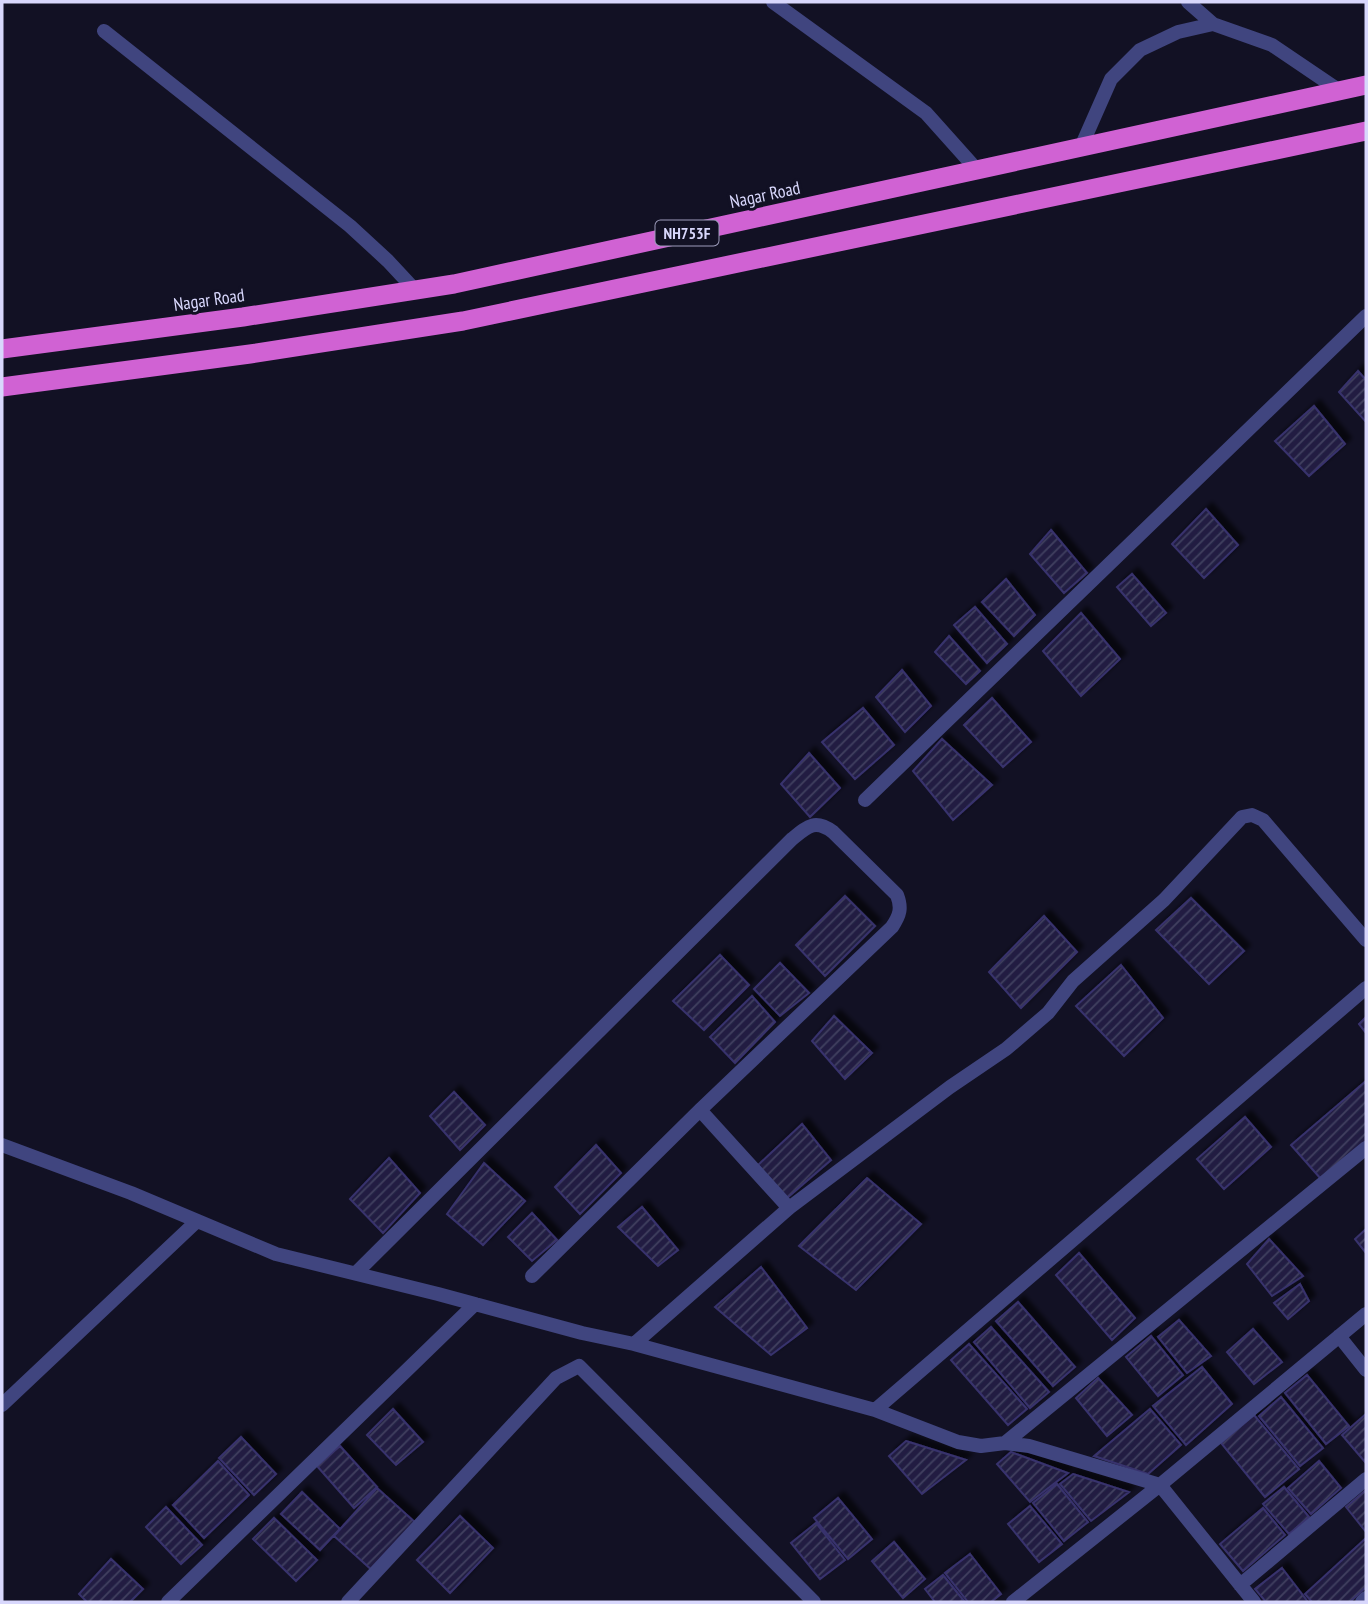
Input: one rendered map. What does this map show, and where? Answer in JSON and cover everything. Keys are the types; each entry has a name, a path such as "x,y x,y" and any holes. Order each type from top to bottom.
{"highway":[{"name":"Nagar Road","path":"2,349 243,317 415,290 1366,85"},
{"name":"NH753F","path":"2,387 250,354 463,321 1366,131"}],"street":[{"path":"772,2 926,113 977,170"},
{"path":"1188,2 1213,24 1272,45 1340,91"},
{"path":"1081,147 1111,79 1140,50 1178,32 1213,24"},
{"path":"104,31 350,226 415,290"},
{"path":"865,800 1366,316"},
{"path":"634,1344 789,1208 950,1087 1006,1049 1048,1013 1073,981 1164,900 1242,817 1252,815 1263,820 1366,940"},
{"path":"356,1273 792,839 803,830 822,824 897,895 901,906 899,916 892,927 700,1110 533,1276"},
{"path":"875,1410 1366,988"},
{"path":"700,1110 789,1208"},
{"path":"2,1146 131,1193 276,1254 582,1334 634,1344 875,1410 958,1442 981,1446 1005,1443 1029,1447 1160,1485 1254,1602"},
{"path":"1005,1443 1366,1148"},
{"path":"2,1405 197,1221"},
{"path":"169,1602 475,1304"},
{"path":"1013,1602 1160,1485 1366,1314"},
{"path":"1339,1336 1366,1370"},
{"path":"348,1602 556,1378 579,1366 814,1602"},
{"path":"1240,1584 1366,1479"},
{"path":"1362,1602 1366,1598"}],"building":[{"path":"1358,371 1366,380 1366,422 1339,392"},
{"path":"1314,406 1345,444 1309,476 1275,441"},
{"path":"1206,509 1238,545 1204,578 1172,544"},
{"path":"1051,530 1087,573 1064,593 1030,554"},
{"path":"1132,574 1166,613 1151,626 1117,587"},
{"path":"1006,579 1035,615 1014,636 982,602"},
{"path":"975,607 1007,644 987,663 954,625"},
{"path":"1081,613 1120,659 1081,696 1043,651"},
{"path":"949,636 980,671 966,684 935,652"},
{"path":"902,670 931,706 905,732 876,697"},
{"path":"992,698 1031,742 1003,767 964,725"},
{"path":"863,708 894,745 855,779 822,742"},
{"path":"942,739 992,785 953,820 913,771"},
{"path":"809,753 840,788 810,817 781,784"},
{"path":"845,896 875,926 825,976 796,945"},
{"path":"1191,898 1244,951 1209,984 1156,930"},
{"path":"1044,916 1077,952 1021,1008 989,972"},
{"path":"720,955 749,985 704,1030 673,1001"},
{"path":"780,963 809,993 780,1016 754,989"},
{"path":"1121,965 1163,1018 1124,1056 1076,1006"},
{"path":"752,996 775,1022 735,1063 710,1037"},
{"path":"834,1016 872,1053 845,1079 812,1041"},
{"path":"1366,1017 1366,1033 1359,1024"},
{"path":"1366,1081 1366,1141 1321,1179 1291,1145"},
{"path":"454,1092 485,1125 460,1150 430,1116"},
{"path":"1245,1117 1271,1147 1224,1189 1197,1159"},
{"path":"802,1124 831,1160 787,1198 758,1165"},
{"path":"596,1145 621,1173 580,1214 555,1187"},
{"path":"389,1158 420,1193 383,1233 350,1199"},
{"path":"484,1163 525,1201 483,1245 447,1214"},
{"path":"867,1178 921,1224 856,1290 799,1246"},
{"path":"642,1207 678,1250 658,1266 618,1227"},
{"path":"532,1213 557,1240 532,1261 508,1237"},
{"path":"1366,1229 1366,1253 1355,1239"},
{"path":"1269,1239 1303,1276 1272,1296 1247,1264"},
{"path":"1079,1253 1135,1318 1112,1340 1056,1275"},
{"path":"761,1267 807,1328 771,1355 715,1307"},
{"path":"1300,1284 1309,1301 1288,1319 1274,1303"},
{"path":"1018,1302 1075,1367 1053,1386 996,1321"},
{"path":"1179,1320 1211,1356 1187,1373 1158,1337"},
{"path":"991,1327 1049,1392 1030,1408 974,1342"},
{"path":"1253,1329 1282,1362 1254,1384 1227,1352"},
{"path":"1151,1336 1183,1375 1158,1396 1126,1357"},
{"path":"969,1344 1027,1409 1008,1425 951,1360"},
{"path":"1202,1367 1232,1404 1186,1445 1153,1406"},
{"path":"1307,1375 1349,1426 1326,1444 1285,1393"},
{"path":"1098,1378 1132,1415 1107,1436 1076,1398"},
{"path":"1281,1397 1323,1448 1300,1466 1259,1416"},
{"path":"393,1409 423,1442 396,1465 367,1435"},
{"path":"1150,1409 1181,1445 1148,1474 1094,1456"},
{"path":"1366,1414 1366,1461 1365,1462 1342,1435"},
{"path":"1254,1415 1299,1469 1265,1497 1221,1443"},
{"path":"241,1437 276,1474 254,1495 219,1458"},
{"path":"906,1441 966,1460 922,1494 889,1456"},
{"path":"340,1446 377,1487 354,1508 317,1466"},
{"path":"1011,1452 1068,1473 1030,1502 997,1464"},
{"path":"218,1461 249,1495 204,1538 173,1505"},
{"path":"1319,1461 1341,1488 1311,1514 1288,1488"},
{"path":"1073,1474 1129,1492 1091,1521 1060,1484"},
{"path":"1057,1484 1088,1522 1064,1541 1033,1503"},
{"path":"1284,1487 1309,1517 1289,1534 1263,1504"},
{"path":"377,1488 417,1524 374,1572 334,1536"},
{"path":"1366,1490 1366,1532 1346,1507"},
{"path":"302,1492 340,1529 320,1550 281,1514"},
{"path":"838,1498 872,1539 848,1559 814,1518"},
{"path":"1030,1506 1062,1544 1039,1562 1008,1524"},
{"path":"166,1507 202,1545 181,1564 146,1527"},
{"path":"1263,1508 1285,1535 1243,1571 1220,1544"},
{"path":"460,1516 493,1548 450,1593 417,1560"},
{"path":"274,1518 317,1560 296,1581 253,1539"},
{"path":"816,1523 845,1560 820,1579 791,1543"},
{"path":"1366,1538 1366,1587 1350,1602 1312,1602 1305,1594"},
{"path":"894,1542 925,1579 903,1598 872,1561"},
{"path":"970,1554 1001,1594 991,1602 968,1602 945,1573"},
{"path":"111,1559 143,1589 130,1602 87,1602 79,1594"},
{"path":"1282,1568 1308,1602 1266,1602 1255,1589"},
{"path":"943,1575 965,1602 935,1602 925,1589"}]}
